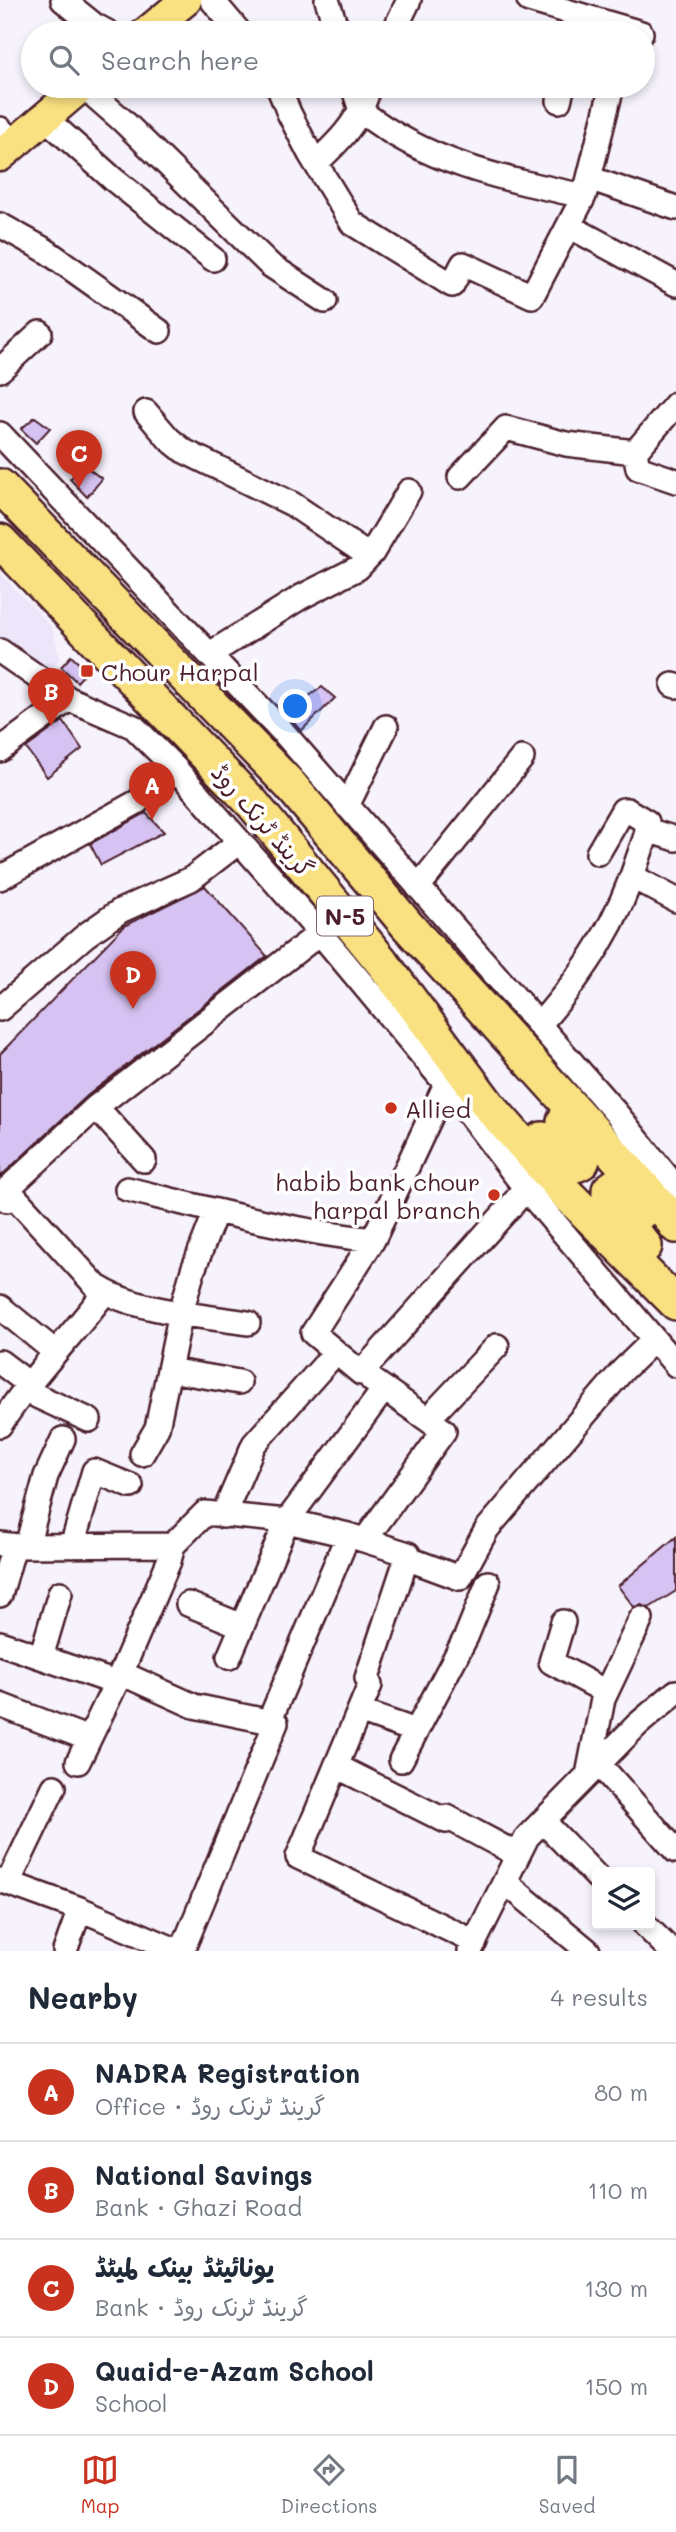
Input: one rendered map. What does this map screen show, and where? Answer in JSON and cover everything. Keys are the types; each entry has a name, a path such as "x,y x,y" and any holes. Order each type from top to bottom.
{"highway":[{"name":"گرینڈ ٹرنک روڈ","path":"0,486 291,786 407,925 676,1226"},
{"name":"گرینڈ ٹرنک روڈ","path":"0,541 253,804 382,962 489,1106 565,1192 676,1303"},
{"path":"382,962 565,1165 575,1166 582,1163 586,1156 584,1147 407,925"},
{"path":"676,1246 625,1189 616,1185 611,1188 608,1202 676,1283"}],"main road":[{"path":"161,21 187,0"},
{"path":"5,143 44,118 68,98"}],"street":[{"path":"63,0 89,21"},
{"path":"212,0 230,21"},
{"path":"327,0 334,21"},
{"path":"399,21 409,0"},
{"path":"529,0 597,21"},
{"path":"96,98 132,129 270,265 325,301"},
{"path":"283,98 316,163 352,223 452,285 463,264 532,296 587,187 609,98"},
{"path":"357,98 361,111 402,138 473,171 587,187 676,208"},
{"path":"316,163 342,139 361,111 365,98"},
{"path":"44,118 130,193 213,259"},
{"path":"0,225 45,250 159,331"},
{"path":"569,226 676,284"},
{"path":"0,370 40,333"},
{"path":"635,452 676,404"},
{"path":"146,412 169,439 184,451 292,504 369,556"},
{"path":"460,477 506,428 566,444 635,452"},
{"path":"0,434 210,654 347,806 616,1113 676,1188"},
{"path":"635,452 638,468 676,481"},
{"path":"210,654 301,597 349,575 369,556 409,491"},
{"path":"0,651 69,699 134,727 176,769 320,933 446,1084 526,1189 676,1364"},
{"path":"0,750 69,699"},
{"path":"347,806 386,727"},
{"path":"418,887 522,758"},
{"path":"0,878 137,802 176,769"},
{"path":"539,1026 589,964 608,931 633,877 647,822 623,810 598,853"},
{"path":"647,830 676,839"},
{"path":"0,1009 86,935 120,911 191,879 239,842"},
{"path":"633,877 676,900"},
{"path":"248,1324 127,1301 104,1292 13,1195 7,1199 1,1193 96,1107 320,933"},
{"path":"269,1721 357,1537 444,1431 360,1373 313,1334 373,1240 446,1084"},
{"path":"96,1107 144,1160"},
{"path":"127,1189 216,1211 373,1240"},
{"path":"360,1373 526,1189"},
{"path":"142,1454 157,1428 181,1312 193,1270 216,1211"},
{"path":"0,1425 54,1351 77,1329 104,1292"},
{"path":"0,1307 54,1351"},
{"path":"78,1762 118,1678 171,1553 205,1513 286,1521 357,1537 460,1578 486,1529 623,1370 654,1340"},
{"path":"428,1419 498,1346"},
{"path":"223,1516 254,1444 336,1352"},
{"path":"0,1362 27,1387 89,1420"},
{"path":"169,1370 239,1382"},
{"path":"229,1657 286,1521 384,1389"},
{"path":"0,1595 14,1545 63,1440"},
{"path":"72,1546 94,1471 131,1486"},
{"path":"14,1545 171,1553"},
{"path":"407,1556 367,1678 370,1685 298,1857 473,1947 527,1837 637,1725 676,1692"},
{"path":"401,1760 466,1637 488,1583"},
{"path":"41,1657 60,1593"},
{"path":"188,1604 242,1626"},
{"path":"593,1770 606,1692 641,1619"},
{"path":"563,1622 551,1662 606,1692"},
{"path":"0,1643 118,1678 194,1706 276,1723 180,1951 4,1881 54,1787"},
{"path":"0,1704 89,1739"},
{"path":"359,1712 416,1731"},
{"path":"336,1766 446,1821 447,1817 518,1855"},
{"path":"593,1770 676,1851"},
{"path":"543,1821 592,1872"},
{"path":"505,1882 587,1951"},
{"path":"65,1951 80,1909"},
{"path":"650,1930 671,1951"}],"shaded area":[{"path":"0,573 52,627 60,658 49,672 0,638"}],"building":[{"path":"35,417 50,428 36,443 21,429"},
{"path":"84,465 102,479 87,497 70,479"},
{"path":"71,656 87,671 77,682 61,667"},
{"path":"322,687 335,698 301,731 285,713"},
{"path":"63,721 82,749 47,777 26,748"},
{"path":"146,813 164,832 101,865 90,844"},
{"path":"205,886 267,956 87,1096 0,1177 0,1054 124,926"},
{"path":"676,1537 676,1591 649,1608 641,1605 634,1607 618,1586"}],"place":[{"name":"یونائیٹڈ بینک لمیٹڈ","path":"79,488"},
{"name":"Chour Harpal","path":"87,671"},
{"name":"National Savings","path":"51,726"},
{"name":"NADRA Registration","path":"152,820"},
{"name":"Quaid-e-Azam School","path":"133,1009"},
{"name":"Allied","path":"391,1108"},
{"name":"habib bank chour harpal branch","path":"494,1195"}]}
